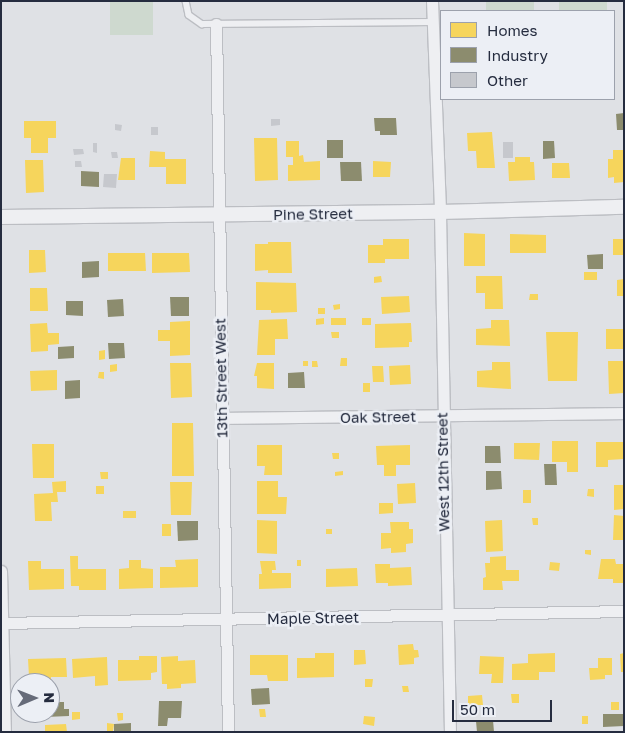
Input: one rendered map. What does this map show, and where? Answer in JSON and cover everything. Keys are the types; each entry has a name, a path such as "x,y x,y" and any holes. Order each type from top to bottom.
{"street":[{"name":"West 12th Street","path":"432,1 440,212 442,416 450,732"},
{"name":"13th Street West","path":"216,24 228,732"},
{"name":"Pine Street","path":"1,217 219,216 624,207"},
{"name":"Oak Street","path":"222,418 624,413"},
{"path":"1,571 5,732"},
{"name":"Maple Street","path":"2,623 447,616 624,611"}],"lane":[{"path":"186,1 189,15 202,24 432,22"}],"shaded area":[{"path":"110,1 153,1 153,35 110,35"},
{"path":"486,1 534,1 534,10 486,10"},
{"path":"559,1 607,1 607,10 559,10"}],"building: Homes":[{"path":"24,121 56,121 56,138 48,138 48,153 31,153 31,138 24,138"},
{"path":"492,132 495,168 477,168 476,151 468,151 467,133"},
{"path":"254,138 277,138 278,180 255,181"},
{"path":"286,141 299,141 299,156 303,155 304,162 320,161 320,180 288,181 288,165 293,165 293,157 286,157"},
{"path":"613,150 624,150 624,182 614,183 614,177 608,178 608,159 613,159"},
{"path":"150,151 165,152 165,159 186,159 186,184 166,184 166,167 149,167"},
{"path":"515,157 530,157 530,162 534,162 535,180 509,181 508,162 515,162"},
{"path":"121,158 135,158 135,180 118,180"},
{"path":"25,160 43,160 44,192 26,193"},
{"path":"373,161 391,162 390,177 373,177"},
{"path":"552,163 569,163 570,178 552,178"},
{"path":"464,233 485,234 485,266 464,266"},
{"path":"510,234 546,235 546,253 510,253"},
{"path":"383,239 409,239 409,259 385,259 385,263 368,263 368,245 383,245"},
{"path":"613,239 624,239 624,255 613,255"},
{"path":"268,242 291,242 292,273 268,273 268,270 255,271 255,244 268,244"},
{"path":"29,250 45,250 46,272 29,273"},
{"path":"108,253 145,253 146,271 108,271"},
{"path":"152,253 189,253 190,272 152,273"},
{"path":"584,272 597,272 597,280 584,280"},
{"path":"381,276 382,282 374,283 374,277"},
{"path":"476,276 502,276 503,309 485,309 485,293 476,293"},
{"path":"624,279 624,296 617,296 617,280"},
{"path":"256,282 296,283 297,312 271,313 271,310 256,310"},
{"path":"30,288 47,288 48,311 30,311"},
{"path":"530,294 538,294 538,300 529,300"},
{"path":"409,296 410,312 382,314 381,297"},
{"path":"340,304 340,309 334,310 333,305"},
{"path":"318,308 325,308 325,314 318,314"},
{"path":"324,318 324,324 316,325 316,319"},
{"path":"331,318 346,318 346,325 331,325"},
{"path":"362,318 371,318 371,325 362,325"},
{"path":"287,319 288,339 275,339 275,355 257,355 259,320"},
{"path":"491,320 509,320 510,346 476,345 476,329 491,328"},
{"path":"190,321 190,355 170,356 170,341 158,341 158,330 170,330 170,322"},
{"path":"47,323 48,333 59,333 59,344 48,345 48,351 31,352 30,324"},
{"path":"411,323 412,342 409,342 409,347 375,348 375,324"},
{"path":"606,329 624,329 624,349 606,349"},
{"path":"331,332 339,332 339,338 332,338"},
{"path":"546,332 578,332 577,381 548,381"},
{"path":"105,350 105,359 99,360 99,351"},
{"path":"341,358 347,358 347,366 340,366"},
{"path":"303,361 308,361 308,366 303,366"},
{"path":"312,361 317,361 318,367 312,367"},
{"path":"608,361 624,361 624,393 609,394"},
{"path":"492,362 510,362 511,389 477,387 477,371 492,370"},
{"path":"170,363 191,363 192,397 171,398"},
{"path":"257,363 274,363 274,389 257,388 257,376 254,376"},
{"path":"117,364 117,371 110,372 110,365"},
{"path":"410,365 411,384 390,385 389,366"},
{"path":"372,366 383,366 384,382 373,382"},
{"path":"57,370 57,390 31,391 30,371"},
{"path":"99,372 104,372 104,379 98,378"},
{"path":"363,383 370,383 370,392 363,392"},
{"path":"172,423 193,423 194,476 172,476"},
{"path":"552,441 578,441 578,472 567,472 567,462 552,462"},
{"path":"596,442 624,442 624,459 608,460 608,467 596,467"},
{"path":"514,443 540,443 539,460 514,459"},
{"path":"32,444 54,444 54,478 33,478"},
{"path":"257,445 282,445 282,475 264,475 265,466 257,466"},
{"path":"410,445 410,465 396,465 396,476 384,476 384,465 377,465 376,446"},
{"path":"332,453 339,453 339,459 333,459"},
{"path":"343,471 343,475 335,476 335,472"},
{"path":"100,472 108,472 108,479 101,479"},
{"path":"66,481 66,492 57,492 58,502 51,502 52,521 35,521 34,494 53,493 52,482"},
{"path":"257,481 278,481 278,497 287,497 286,514 257,514"},
{"path":"170,482 192,482 191,515 171,515"},
{"path":"415,483 416,503 398,504 397,484"},
{"path":"614,485 624,485 624,509 614,510"},
{"path":"96,486 104,486 104,494 96,494"},
{"path":"588,489 594,489 594,497 587,496"},
{"path":"523,490 531,490 531,503 523,503"},
{"path":"379,503 393,503 393,513 379,514"},
{"path":"123,511 136,511 136,518 123,518"},
{"path":"614,515 624,516 624,540 613,540"},
{"path":"532,518 538,518 538,525 533,525"},
{"path":"257,520 277,521 277,554 257,553"},
{"path":"502,520 503,551 486,552 485,521"},
{"path":"390,522 409,522 409,529 413,529 413,543 406,544 406,552 391,553 391,548 381,549 381,533 391,533"},
{"path":"162,524 171,524 171,536 162,536"},
{"path":"326,529 332,529 332,534 326,534"},
{"path":"585,550 591,550 591,555 585,554"},
{"path":"70,556 78,556 78,569 106,569 106,590 79,590 79,586 71,586"},
{"path":"506,556 506,570 519,570 519,581 502,581 503,590 483,590 483,578 486,577 485,563 490,563 490,557"},
{"path":"198,559 198,587 160,588 160,567 176,567 175,560"},
{"path":"601,559 615,559 616,564 624,564 624,583 613,583 613,579 598,579"},
{"path":"129,560 141,560 141,568 153,569 153,588 119,589 119,569 129,568"},
{"path":"297,560 301,560 301,566 297,566"},
{"path":"28,561 41,561 41,569 64,569 64,589 29,590"},
{"path":"260,561 275,561 276,570 272,570 272,573 291,573 291,588 259,589 259,574 262,574"},
{"path":"550,562 560,563 559,571 549,570"},
{"path":"375,564 390,564 390,568 411,567 412,585 388,586 388,583 376,583"},
{"path":"357,568 358,586 326,587 326,569"},
{"path":"413,644 414,650 418,650 419,657 414,658 414,664 399,665 398,645"},
{"path":"354,650 365,650 366,664 354,665"},
{"path":"315,653 334,653 334,677 297,678 297,658 315,658"},
{"path":"555,653 555,672 539,672 539,680 512,680 512,664 528,663 528,654"},
{"path":"624,653 624,672 621,672 620,654"},
{"path":"250,655 288,655 288,681 268,681 267,675 250,675"},
{"path":"139,656 157,656 157,672 151,673 151,680 118,681 118,660 139,660"},
{"path":"178,656 178,661 195,660 196,683 181,684 181,688 167,689 167,684 162,684 161,657"},
{"path":"480,656 504,657 503,683 491,683 492,674 479,674"},
{"path":"107,657 108,685 95,686 95,676 73,678 72,659"},
{"path":"66,658 67,677 60,677 60,673 29,673 28,659"},
{"path":"598,658 612,658 612,675 605,675 605,679 590,680 589,668 598,668"},
{"path":"365,679 373,679 372,687 365,687"},
{"path":"402,686 408,686 409,692 403,692"},
{"path":"511,694 519,694 519,703 512,703"},
{"path":"482,695 483,705 468,705 468,696"},
{"path":"611,702 619,702 619,710 611,710"},
{"path":"259,709 265,709 266,717 260,717"},
{"path":"72,712 80,712 80,719 72,720"},
{"path":"117,713 123,713 123,720 118,721"},
{"path":"364,716 375,717 374,726 363,724"},
{"path":"582,716 588,716 588,724 582,724"},
{"path":"107,723 114,724 113,731 107,731"},
{"path":"66,724 67,732 45,732 45,725"}],"building: Industry":[{"path":"624,113 624,130 617,130 616,114"},
{"path":"374,118 396,118 397,135 380,135 380,131 375,131"},
{"path":"327,140 343,140 343,158 327,158"},
{"path":"543,141 554,141 555,158 543,159"},
{"path":"340,162 361,162 362,181 341,181"},
{"path":"81,171 99,172 99,187 81,186"},
{"path":"603,254 603,269 588,269 587,255"},
{"path":"99,261 99,277 82,278 82,262"},
{"path":"170,297 189,297 189,316 171,316"},
{"path":"123,299 124,316 108,317 107,300"},
{"path":"66,301 83,301 83,316 66,315"},
{"path":"108,343 124,343 125,358 109,359"},
{"path":"74,346 74,358 58,359 58,347"},
{"path":"304,372 305,388 288,388 288,373"},
{"path":"80,380 80,398 65,399 65,381"},
{"path":"485,446 500,446 501,463 485,463"},
{"path":"544,464 556,464 557,485 545,485"},
{"path":"486,471 501,471 502,489 486,490"},
{"path":"177,521 198,521 198,540 178,541"},
{"path":"269,688 270,704 252,705 251,689"},
{"path":"159,701 182,701 181,718 168,718 167,726 158,726"},
{"path":"60,702 64,702 64,709 69,709 69,716 60,716"},
{"path":"603,714 624,714 624,726 603,727"},
{"path":"493,720 494,732 477,732 476,721"},
{"path":"131,723 131,732 114,732 114,724"}],"building: Other":[{"path":"271,119 280,119 280,125 271,126"},
{"path":"115,124 122,125 121,131 115,130"},
{"path":"151,127 158,127 158,135 151,135"},
{"path":"503,142 513,142 513,158 503,158"},
{"path":"93,143 97,143 97,153 93,152"},
{"path":"73,149 83,149 84,154 74,155"},
{"path":"111,152 117,152 118,158 112,158"},
{"path":"75,161 81,161 82,167 75,167"},
{"path":"104,174 117,174 116,188 103,187"}]}
